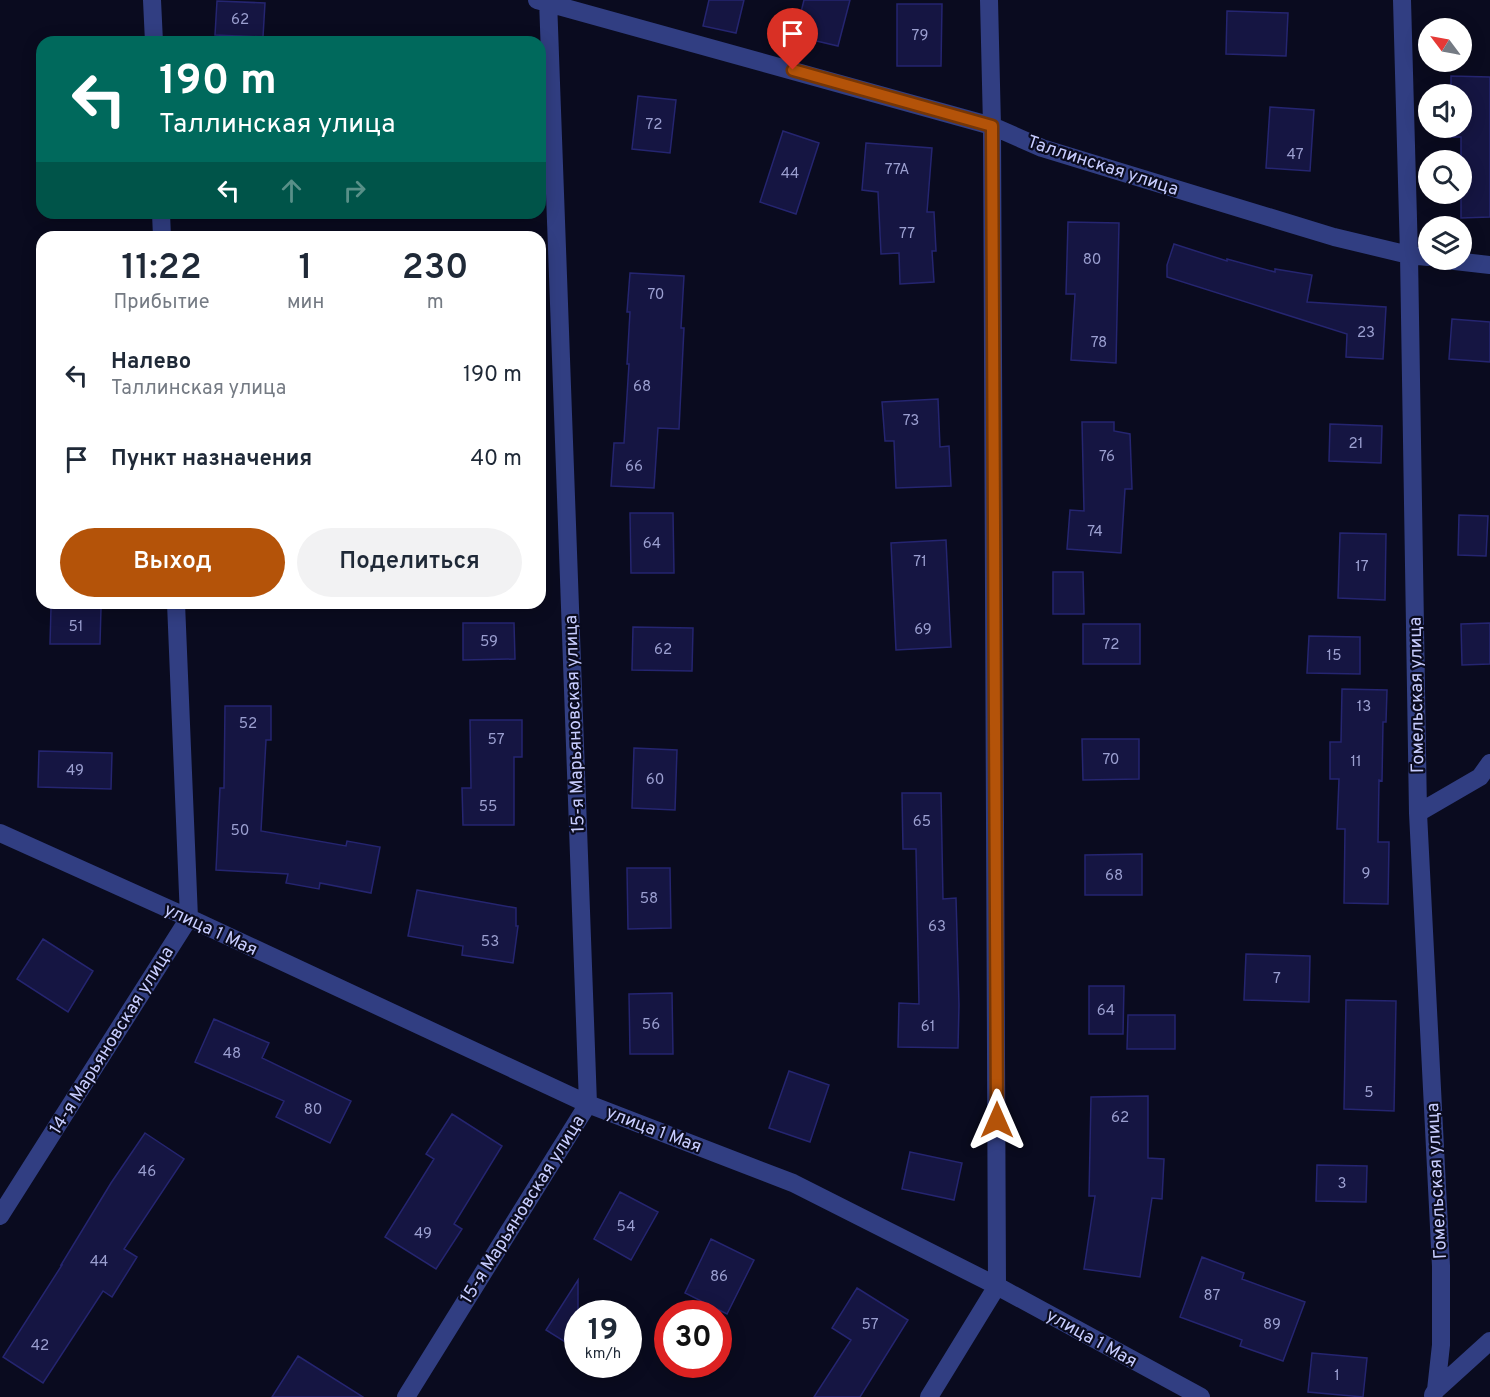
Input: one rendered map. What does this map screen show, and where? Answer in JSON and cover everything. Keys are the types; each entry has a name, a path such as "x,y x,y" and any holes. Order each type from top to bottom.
{"street":[{"path":"152,0 154,36"},
{"path":"929,1397 997,1286 992,126 989,0"},
{"name":"Гомельская улица","path":"1402,0 1409,255 1418,813 1441,1266 1441,1345 1434,1393"},
{"name":"Таллинская улица","path":"545,1 992,126 1042,148 1334,237 1418,256"},
{"name":"15-я Марьяновская улица","path":"406,1397 588,1104 545,1"},
{"path":"1472,263 1490,265"},
{"path":"176,609 189,918"},
{"path":"1418,813 1480,777 1490,763"},
{"name":"улица 1 Мая","path":"0,833 189,918 588,1104 793,1183 997,1286 1201,1397"},
{"name":"14-я Марьяновская улица","path":"0,1216 189,918"},
{"path":"1434,1393 1490,1341"}],"building":[{"path":"709,0 744,0 736,33 703,26"},
{"path":"804,0 850,0 838,46 795,36"},
{"path":"217,1 265,3 263,36 215,35"},
{"path":"897,4 942,4 941,66 897,66"},
{"path":"1227,11 1288,13 1286,56 1226,54"},
{"path":"1451,76 1490,77 1490,217 1461,216 1461,204 1472,204 1472,150 1461,150 1461,138 1472,138 1472,84 1451,84"},
{"path":"638,96 676,100 670,153 632,149"},
{"path":"1270,107 1314,110 1310,171 1266,168"},
{"path":"783,131 819,143 796,214 760,202"},
{"path":"866,143 932,148 927,212 934,212 936,251 932,251 934,282 900,284 899,253 881,254 878,192 862,190"},
{"path":"1068,222 1119,223 1116,363 1071,360 1075,294 1066,294"},
{"path":"1174,244 1227,261 1227,259 1275,272 1275,269 1312,275 1307,302 1386,307 1383,359 1346,357 1347,334 1167,277 1167,265"},
{"path":"630,273 684,276 679,429 658,428 654,488 611,486 614,443 624,443 629,364 627,364 630,312 627,312"},
{"path":"1452,319 1490,322 1490,362 1449,359"},
{"path":"938,399 940,447 949,446 951,486 896,488 894,441 885,441 882,402"},
{"path":"1082,422 1114,422 1114,431 1130,434 1132,489 1125,489 1121,553 1067,549 1070,510 1084,511"},
{"path":"1330,424 1382,426 1381,463 1329,461"},
{"path":"630,513 673,513 674,573 631,573"},
{"path":"1459,515 1488,516 1486,556 1458,555"},
{"path":"1340,533 1386,534 1385,600 1338,598"},
{"path":"946,540 951,647 896,650 891,543"},
{"path":"1053,572 1083,572 1084,614 1053,614"},
{"path":"51,609 101,609 100,644 50,644"},
{"path":"463,623 514,623 515,659 463,660"},
{"path":"1490,623 1490,664 1462,665 1461,624"},
{"path":"1083,624 1140,624 1140,664 1083,664"},
{"path":"633,627 693,628 692,671 632,670"},
{"path":"1309,636 1360,637 1360,674 1307,673"},
{"path":"1342,689 1387,690 1386,722 1383,722 1382,781 1379,780 1378,842 1389,842 1388,904 1344,903 1345,829 1337,829 1339,779 1330,779 1330,742 1341,742"},
{"path":"225,706 271,706 271,740 266,740 261,831 346,846 347,841 380,847 371,893 320,883 319,889 286,883 288,874 216,870 220,788 224,788"},
{"path":"470,720 522,720 522,757 514,757 514,825 463,825 462,788 471,788"},
{"path":"1082,739 1139,739 1139,779 1083,780"},
{"path":"634,748 677,750 675,810 632,808"},
{"path":"39,751 112,753 111,789 38,787"},
{"path":"902,793 941,793 943,899 956,898 958,1048 898,1047 899,1003 919,1004 916,849 903,849"},
{"path":"1142,854 1142,895 1085,895 1085,855"},
{"path":"627,868 670,868 671,928 628,929"},
{"path":"417,890 516,908 516,926 518,926 513,963 462,955 463,946 408,936"},
{"path":"43,939 93,971 68,1012 17,979"},
{"path":"1246,954 1310,956 1309,1002 1244,1000"},
{"path":"1089,986 1124,986 1123,1034 1089,1034"},
{"path":"672,993 673,1054 630,1054 629,994"},
{"path":"1346,1000 1396,1001 1394,1111 1344,1109"},
{"path":"1128,1015 1175,1015 1175,1049 1127,1049"},
{"path":"214,1019 269,1043 262,1058 351,1101 330,1143 276,1117 284,1101 195,1062"},
{"path":"789,1071 829,1085 810,1142 769,1128"},
{"path":"1148,1096 1148,1158 1164,1159 1162,1199 1152,1198 1140,1277 1084,1269 1095,1196 1089,1196 1091,1097"},
{"path":"452,1114 502,1146 454,1224 462,1229 436,1269 385,1237 434,1159 426,1154"},
{"path":"145,1133 184,1159 124,1249 137,1257 112,1297 103,1291 43,1383 3,1357 111,1183"},
{"path":"910,1152 962,1163 954,1200 902,1189"},
{"path":"1317,1165 1367,1166 1366,1202 1316,1201"},
{"path":"620,1192 658,1212 631,1260 594,1239"},
{"path":"711,1239 754,1260 732,1304 732,1300 699,1300 685,1293"},
{"path":"1202,1257 1244,1273 1242,1279 1305,1302 1283,1361 1240,1346 1242,1340 1180,1317"},
{"path":"578,1280 578,1300 565,1300"},
{"path":"857,1288 908,1320 860,1397 814,1397 851,1340 832,1328"},
{"path":"564,1302 564,1341 546,1330"},
{"path":"1312,1353 1367,1358 1363,1397 1308,1392"},
{"path":"298,1356 363,1397 272,1397"}],"route":[{"path":"793,70 992,126 997,1120"}]}
